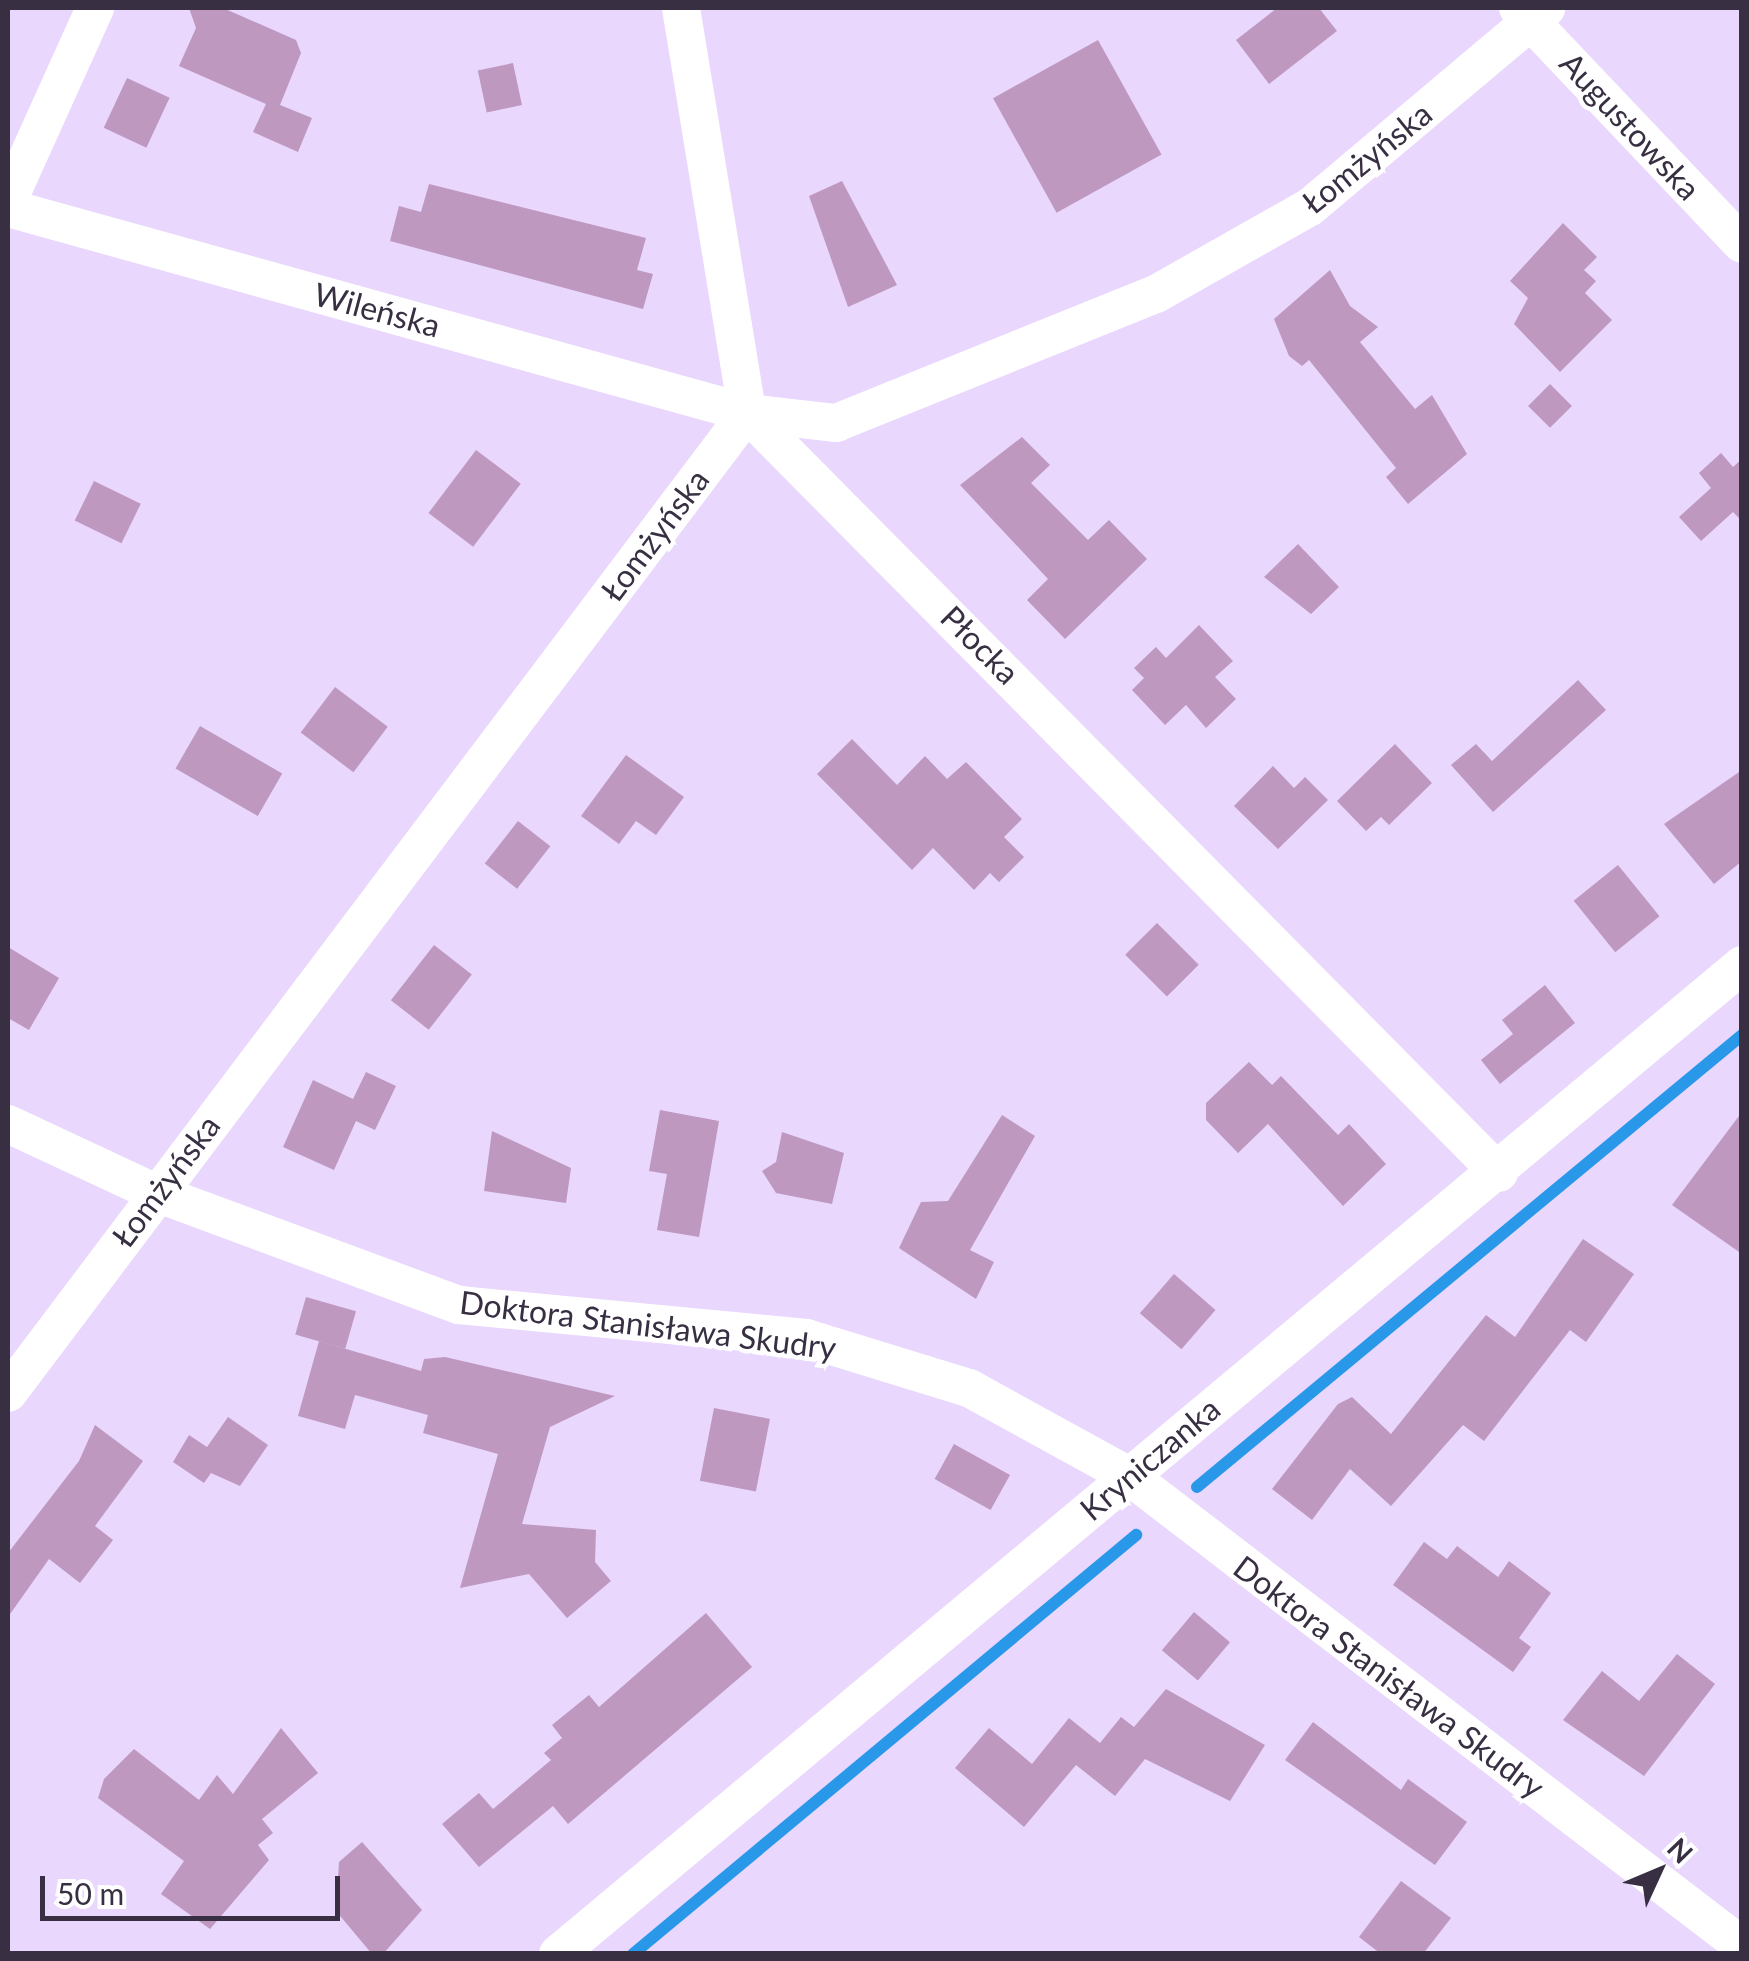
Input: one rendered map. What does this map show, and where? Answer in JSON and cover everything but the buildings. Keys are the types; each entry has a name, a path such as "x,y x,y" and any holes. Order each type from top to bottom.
{"street":[{"path":"8,205 94,8"},
{"path":"681,8 747,413"},
{"name":"Łomżyńska","path":"8,1392 747,413 836,423 1156,294 1310,206 1532,12"},
{"name":"Augustowska","path":"1532,12 1742,244"},
{"name":"Wileńska","path":"8,205 747,413"},
{"name":"Płocka","path":"747,413 1499,1173"},
{"name":"Kryniczanka","path":"558,1954 1128,1476 1499,1173 1742,966"},
{"name":"Doktora Stanisława Skudry","path":"8,1124 156,1193 460,1305 806,1338 900,1362 969,1388 1128,1476 1735,1944"}],"waterway":[{"path":"1197,1487 1742,1035"},
{"path":"633,1954 1136,1535"}]}
